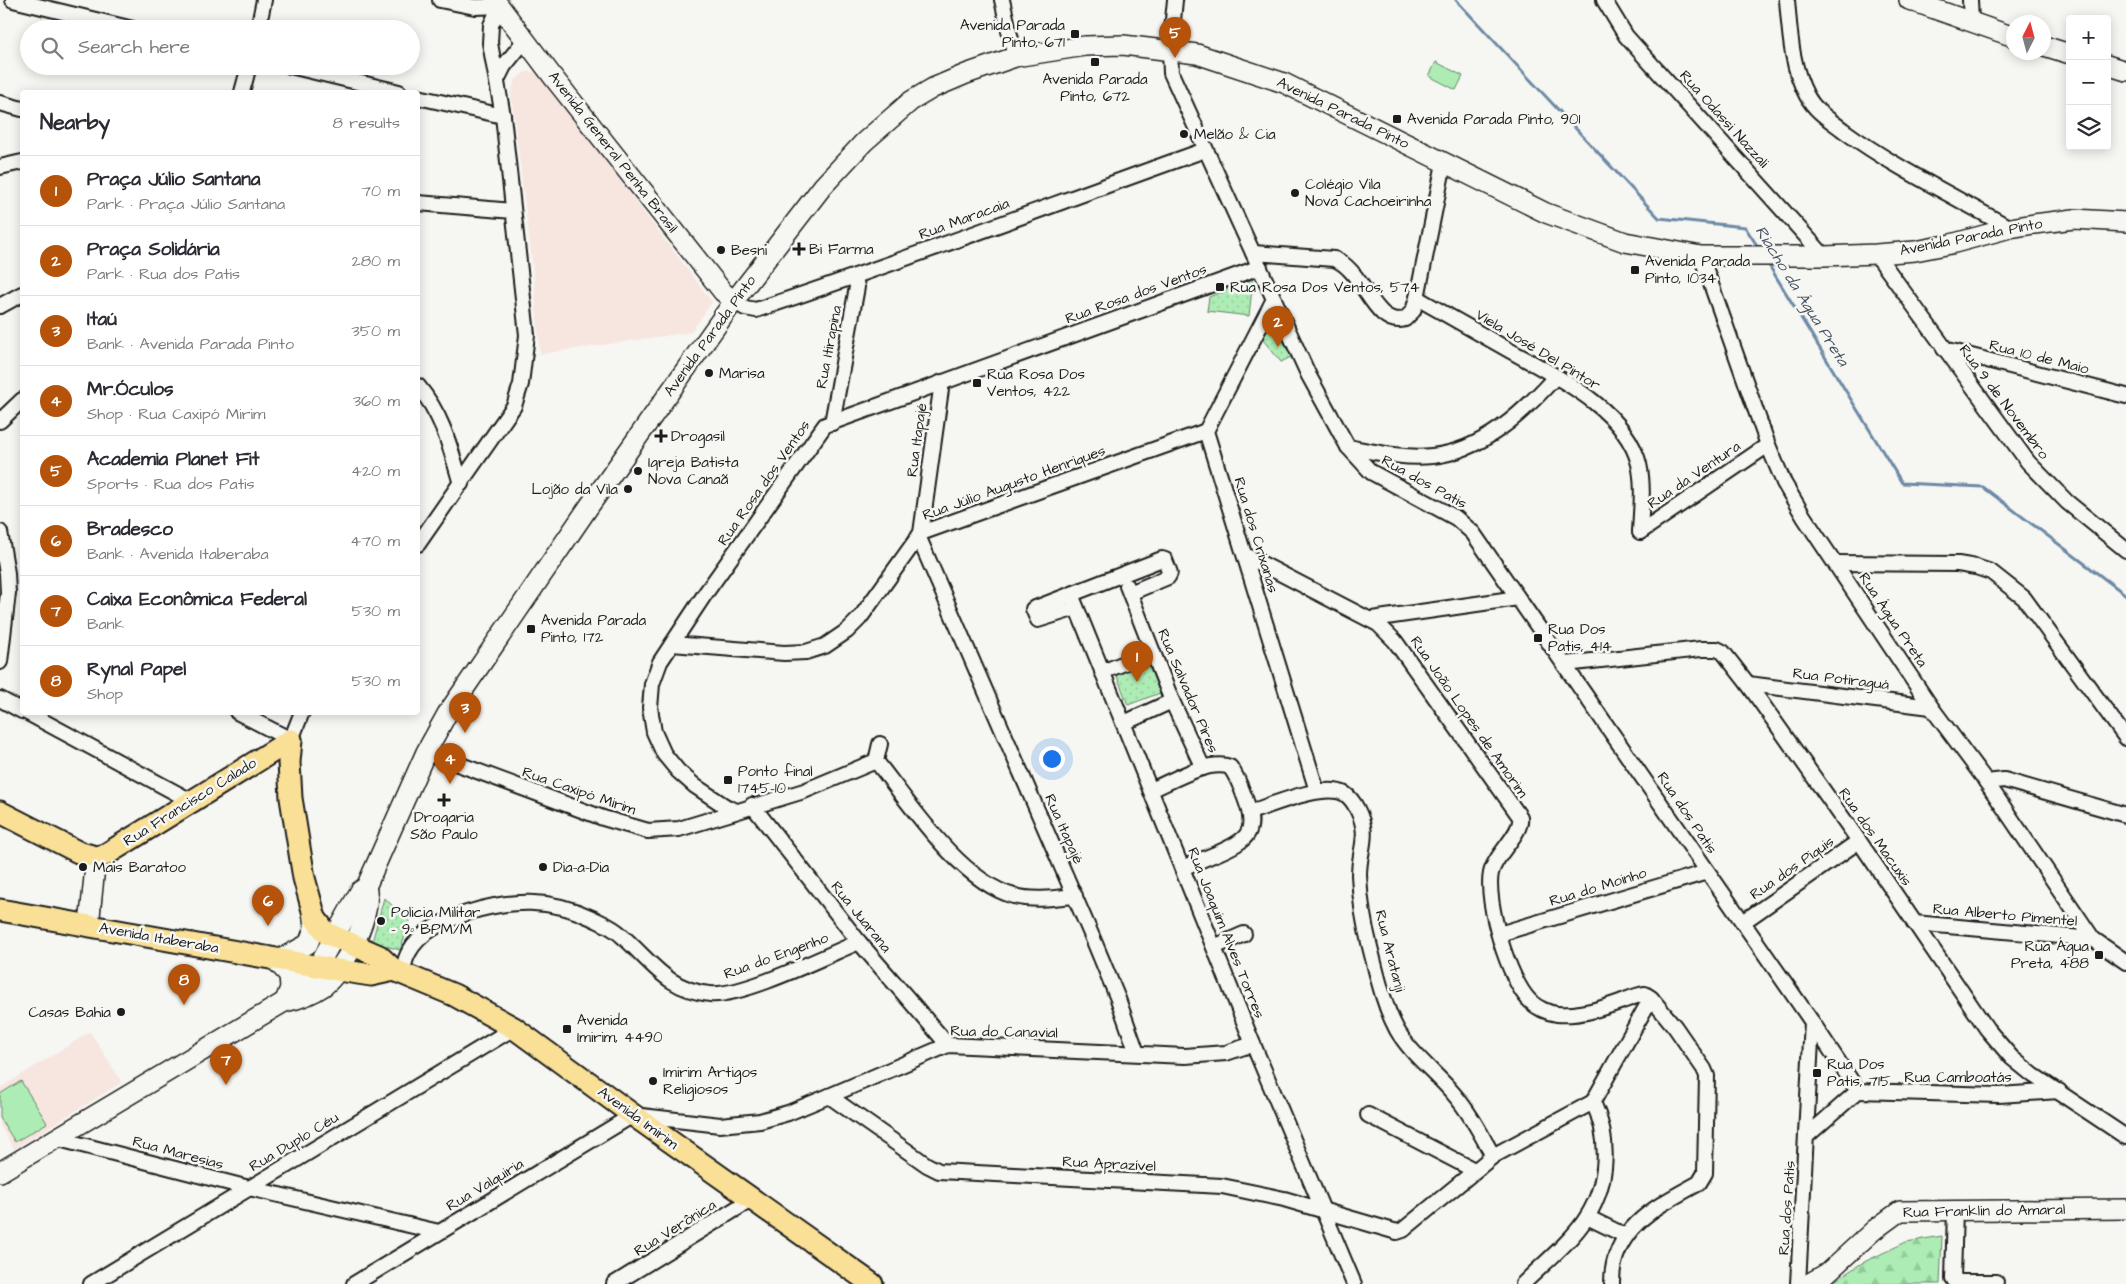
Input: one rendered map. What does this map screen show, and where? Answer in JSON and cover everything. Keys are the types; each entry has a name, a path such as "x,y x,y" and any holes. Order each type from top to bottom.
{"main road":[{"path":"1909,0 2006,33"},
{"name":"Avenida General Penha Brasil","path":"498,3 723,292 734,300"},
{"name":"Avenida Parada Pinto","path":"284,1002 300,999 324,985 338,970 348,913 360,891 366,887 426,752 447,714 590,505 734,300 823,186 864,142 911,101 933,88 1015,57 1085,46 1123,45 1170,50 1219,60 1284,82 1339,108 1444,164 1546,212 1625,242 1701,256 1824,256 1915,251 1951,244 2010,228 2074,219 2126,222"},
{"path":"2051,48 2066,53"},
{"path":"2111,67 2126,71"},
{"path":"290,740 288,762 291,798 304,878 312,908 320,927 326,933 344,941"},
{"name":"Rua Francisco Calado","path":"96,857 104,855 290,740"},
{"path":"0,812 78,852 96,857 89,926"},
{"name":"Avenida Parada Pinto","path":"284,1002 344,941 368,902 366,887"},
{"path":"312,908 331,914 348,913"},
{"path":"0,1172 284,1002 290,988 289,975 273,958 308,944 314,929 312,908"},
{"name":"Avenida Itaberaba","path":"0,910 318,966"},
{"name":"Avenida Imirim","path":"344,941 379,956 398,972 471,1004 514,1028 633,1115 872,1284"},
{"path":"318,966 371,975 398,972"},
{"name":"Rua Franklin do Amaral","path":"1808,1284 1827,1273 1895,1213 1908,1210 2126,1209"}],"street":[{"path":"13,0 96,20"},
{"path":"260,20 264,0"},
{"path":"420,541 514,406 521,384 527,335 503,116 490,44 491,25 498,3 475,7 440,0"},
{"path":"1002,0 1015,57"},
{"name":"Rua dos Patis","path":"1175,0 1170,50 1171,73 1309,376 1348,447 1371,472 1464,524 1473,533 1858,1091"},
{"name":"Rua Odassi Nazzali","path":"1604,0 1626,36 1824,256"},
{"path":"1787,0 1791,50 1796,68 1808,97 1820,112 1868,148 2010,228"},
{"path":"1970,0 1970,22"},
{"path":"497,80 504,66 525,40"},
{"path":"243,90 247,75"},
{"path":"328,75 391,90"},
{"path":"420,97 503,116"},
{"path":"0,103 20,108"},
{"name":"Rua Maracaia","path":"734,300 745,308 756,310 855,277 1016,217 1206,150"},
{"path":"0,167 20,162"},
{"path":"1253,253 1334,259 1342,262 1360,281 1377,308 1386,317 1393,320 1405,319 1410,316 1417,298 1444,164"},
{"path":"420,203 513,211"},
{"name":"Rua 9 de Novembro","path":"1876,254 2028,462 2047,484 2126,550"},
{"name":"Rua Água Preta","path":"1701,256 1768,445 1784,483 1799,509 1931,707 1986,782 2093,939 2126,962"},
{"name":"Rua Rosa dos Ventos","path":"736,811 695,786 678,771 664,754 654,732 650,708 652,684 660,662 705,594 825,425 1260,267"},
{"name":"Rua Itirapina","path":"832,423 857,287 855,277"},
{"path":"0,306 20,295"},
{"path":"1206,431 1274,298"},
{"name":"Viela José Del Pintor","path":"1417,298 1556,376 1596,403 1616,422 1630,443 1638,464 1641,486 1640,532"},
{"name":"Rua 10 de Maio","path":"1944,349 2126,396"},
{"path":"1348,447 1412,456 1432,456 1453,452 1477,442 1516,417 1556,376"},
{"name":"Rua Itapajé","path":"942,382 920,535 1075,896 1118,999 1137,1053"},
{"path":"420,389 436,412 444,428 461,484"},
{"path":"0,421 20,402"},
{"name":"Rua Júlio Augusto Henriques","path":"672,644 784,653 806,652 825,646 847,631 860,618 920,535 1206,431"},
{"name":"Rua dos Crixanas","path":"1206,431 1317,791"},
{"name":"Rua da Ventura","path":"1640,532 1768,445"},
{"path":"0,532 7,573 8,593 0,662"},
{"name":"Rua João Lopes de Amorim","path":"1245,555 1372,620 1395,641 1520,817 1519,829 1496,860 1492,872 1492,908 1499,934 1522,990 1530,1001 1542,1010 1555,1014 1574,1014 1600,1009 1643,994 1651,998"},
{"path":"1076,608 1038,620 1033,609 1162,559 1165,560 1170,573 1168,577 1130,593"},
{"path":"1835,563 1958,564 1976,567 1997,576 2031,606 2126,738"},
{"name":"Rua Salvador Pires","path":"1122,576 1172,701 1203,768 1218,765 1230,767 1236,775 1250,812"},
{"name":"Rua Joaquim Alves Torres","path":"1071,594 1253,1044 1354,1284"},
{"path":"1372,620 1518,598"},
{"name":"Rua dos Macuxis","path":"1565,664 1701,649 1717,649 1722,652 1748,684 1859,841 1987,1029 2012,1058 2033,1075 2126,1137"},
{"path":"1102,672 1152,652"},
{"name":"Rua Potiraguá","path":"1748,684 1931,707"},
{"path":"0,699 20,710"},
{"path":"1124,723 1172,701"},
{"path":"32,715 191,801"},
{"path":"243,715 290,740 301,715"},
{"path":"880,744 876,762 947,850 979,879 997,890 1015,896 1033,899 1075,896"},
{"name":"Rua Caxipó Mirim","path":"426,752 603,818 648,831 679,829 804,790 876,762"},
{"path":"1151,790 1203,768"},
{"path":"1986,782 2004,780 2126,815"},
{"name":"Rua Aratanji","path":"1250,812 1317,791 1335,790 1345,794 1353,802 1361,817 1365,833 1359,873 1365,930 1387,1006 1397,1030 1412,1052 1452,1092 1466,1110 1493,1156"},
{"name":"Rua Juarana","path":"752,805 859,942 948,1045"},
{"path":"1182,868 1238,844 1247,835 1251,822 1250,812"},
{"name":"Rua dos Piquis","path":"1743,922 1859,841"},
{"name":"Rua do Moinho","path":"1499,934 1707,872"},
{"name":"Rua do Engenho","path":"398,972 413,946 438,925 458,916 506,903 535,902 563,906 586,915 620,934 661,975 677,986 712,994 740,989 768,980 859,942"},
{"name":"Rua Alberto Pimentel","path":"1914,923 2093,939"},
{"path":"1214,947 1244,934"},
{"path":"1368,1115 1474,1170 1493,1156 1593,1102 1651,998 1675,1027 1707,1076 1705,1173 1699,1183 1656,1207 1640,1219 1626,1236 1614,1265 1612,1284"},
{"name":"Rua dos Patis","path":"1798,1284 1808,1135 1812,1022"},
{"name":"Rua Duplo Céu","path":"91,1284 514,1028"},
{"name":"Rua do Canavial","path":"633,1115 720,1125 760,1121 788,1113 948,1045 1204,1056 1226,1054 1253,1044"},
{"path":"1808,1135 1858,1091"},
{"name":"Rua Camboatás","path":"1858,1091 2000,1094 2058,1091"},
{"name":"Rua Aprazível","path":"829,1096 927,1165 939,1171 1222,1186 1284,1199 1397,1232 1404,1230 1474,1170"},
{"path":"1523,1284 1572,1235 1587,1217 1600,1188 1604,1171 1602,1125 1593,1102"},
{"name":"Rua Valquiria","path":"354,1284 633,1115"},
{"path":"670,1141 672,1127 678,1120"},
{"name":"Rua Maresias","path":"55,1138 249,1188 439,1232"},
{"name":"Rua Verônica","path":"614,1284 752,1199"},
{"path":"1955,1210 1953,1279 1960,1282 1996,1282"},
{"path":"1587,1217 1626,1236"}],"shaded area":[{"path":"525,72 538,72 712,302 691,332 540,354 533,268 511,93 515,80"},
{"path":"90,1032 122,1082 14,1149 0,1126 0,1088"}],"green space":[{"path":"1436,62 1463,76 1456,90 1429,76"},
{"path":"1253,279 1249,316 1207,311 1209,297"},
{"path":"1273,320 1291,357 1281,362 1259,335"},
{"path":"1146,659 1160,693 1128,705 1115,671"},
{"path":"384,898 410,921 400,950 372,942"},
{"path":"21,1081 47,1123 15,1142 0,1118 0,1094"},
{"path":"1942,1236 1940,1284 1830,1284 1862,1263 1906,1242"}],"waterway":[{"name":"Riacho da Água Preta","path":"1456,0 1659,218 1745,227 1760,250"},
{"name":"Riacho da Água Preta","path":"1767,262 1902,483 1983,487 2126,595"}],"place":[{"name":"Avenida Parada Pinto, 671","path":"1075,34"},
{"name":"Academia Planet Fit","path":"1175,58"},
{"name":"Avenida Parada Pinto, 672","path":"1095,62"},
{"name":"Avenida Parada Pinto, 901","path":"1397,119"},
{"name":"Melão & Cia","path":"1184,134"},
{"name":"Colégio Vila Nova Cachoeirinha","path":"1295,193"},
{"name":"Bi Farma","path":"799,249"},
{"name":"Besni","path":"721,250"},
{"name":"Avenida Parada Pinto, 1034","path":"1635,270"},
{"name":"Rua Rosa Dos Ventos, 574","path":"1220,287"},
{"name":"Praça Solidária","path":"1278,347"},
{"name":"Marisa","path":"709,373"},
{"name":"Rua Rosa Dos Ventos, 422","path":"977,383"},
{"name":"Drogasil","path":"661,436"},
{"name":"Igreja Batista Nova Canaã","path":"638,471"},
{"name":"Lojão da Vila","path":"628,489"},
{"name":"Avenida Parada Pinto, 172","path":"531,629"},
{"name":"Rua Dos Patis, 414","path":"1538,638"},
{"name":"Praça Júlio Santana","path":"1137,682"},
{"name":"Itaú","path":"465,733"},
{"name":"Ponto final 1745-10","path":"728,780"},
{"name":"Mr.Óculos","path":"450,784"},
{"name":"Drogaria São Paulo","path":"444,800"},
{"name":"Mais Baratoo","path":"83,867"},
{"name":"Dia-a-Dia","path":"543,867"},
{"name":"Policia Militar - 9º BPM/M","path":"381,921"},
{"name":"Bradesco","path":"268,926"},
{"name":"Rua Água Preta, 488","path":"2099,955"},
{"name":"Rynal Papel","path":"184,1005"},
{"name":"Casas Bahia","path":"121,1012"},
{"name":"Avenida Imirim, 4490","path":"567,1029"},
{"name":"Rua Dos Patis, 715","path":"1817,1073"},
{"name":"Imirim Artigos Religiosos","path":"653,1081"},
{"name":"Caixa Econômica Federal","path":"226,1085"}]}
